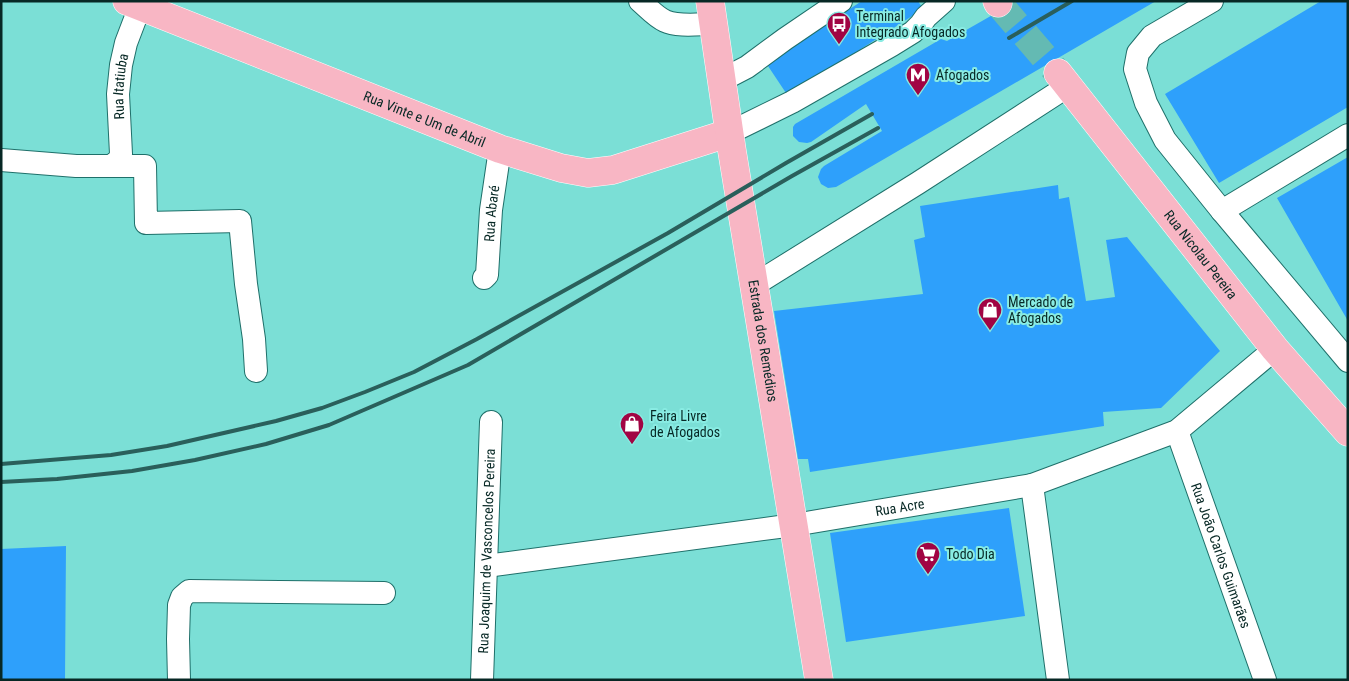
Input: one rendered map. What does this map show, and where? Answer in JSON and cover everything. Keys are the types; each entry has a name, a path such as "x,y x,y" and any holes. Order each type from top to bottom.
{"main road":[{"name":"Rua Vinte e Um de Abril","path":"137,3 500,149 561,168 588,172 613,170 729,133"},
{"name":"Estrada dos Remédios","path":"712,13 729,133 819,680"},
{"name":"Rua Nicolau Pereira","path":"1063,80 1275,350 1348,432"}],"street":[{"path":"640,1 659,18 676,24 712,13"},
{"path":"722,80 747,67 785,38 841,1"},
{"path":"729,133 792,102 892,45 922,24 926,9 944,1"},
{"path":"1212,1 1152,36 1138,53 1136,69 1146,103 1165,140 1348,361"},
{"name":"Rua Itatiuba","path":"111,166 119,160 121,154 118,94 120,65 137,3"},
{"path":"754,285 918,183 1063,80"},
{"path":"1222,211 1348,135"},
{"name":"Rua Abaré","path":"484,278 486,275 491,210 500,149"},
{"path":"1,160 76,166 145,166 146,223 240,221 256,371"},
{"name":"Rua Acre","path":"486,566 794,525 1032,485 1177,431 1275,350"},
{"name":"Rua Joaquim de Vasconcelos Pereira","path":"482,680 491,422"},
{"name":"Rua João Carlos Guimarães","path":"1177,431 1265,680"},
{"path":"1032,485 1058,680"},
{"path":"179,680 179,604 182,597 189,591 384,593"}],"building":[{"path":"862,1 918,1 923,9 788,96 766,63"},
{"name":"Afogados","path":"1017,1 1156,1 836,187 828,188 821,184 818,177 824,166 882,131 866,104 811,142 799,142 793,136 795,124 941,39 947,41"},
{"path":"1321,1 1348,1 1348,107 1219,183 1165,94"},
{"path":"1348,157 1348,321 1277,198"},
{"name":"Mercado de Afogados","path":"1058,185 1059,199 1069,197 1086,301 1115,297 1106,240 1127,237 1220,351 1161,408 1103,412 1104,426 810,472 808,459 798,459 774,311 923,294 914,240 925,237 920,206"},
{"name":"Todo Dia","path":"1009,508 1025,616 846,642 830,533"},
{"path":"66,546 65,680 1,680 1,549"}],"tunnel":[{"path":"998,3 1058,73"}],"railway":[{"path":"1009,38 1072,1"},
{"path":"1,464 111,455 167,446 276,421 322,408 365,392 414,372 477,339 668,233 872,114"},
{"path":"1,482 57,479 132,471 195,460 266,444 329,425 468,365 878,128"}],"place":[{"name":"Terminal Integrado Afogados","path":"839,45"},
{"name":"Afogados","path":"918,96"},
{"name":"Mercado de Afogados","path":"990,331"},
{"name":"Feira Livre de Afogados","path":"632,445"},
{"name":"Todo Dia","path":"928,575"}]}
